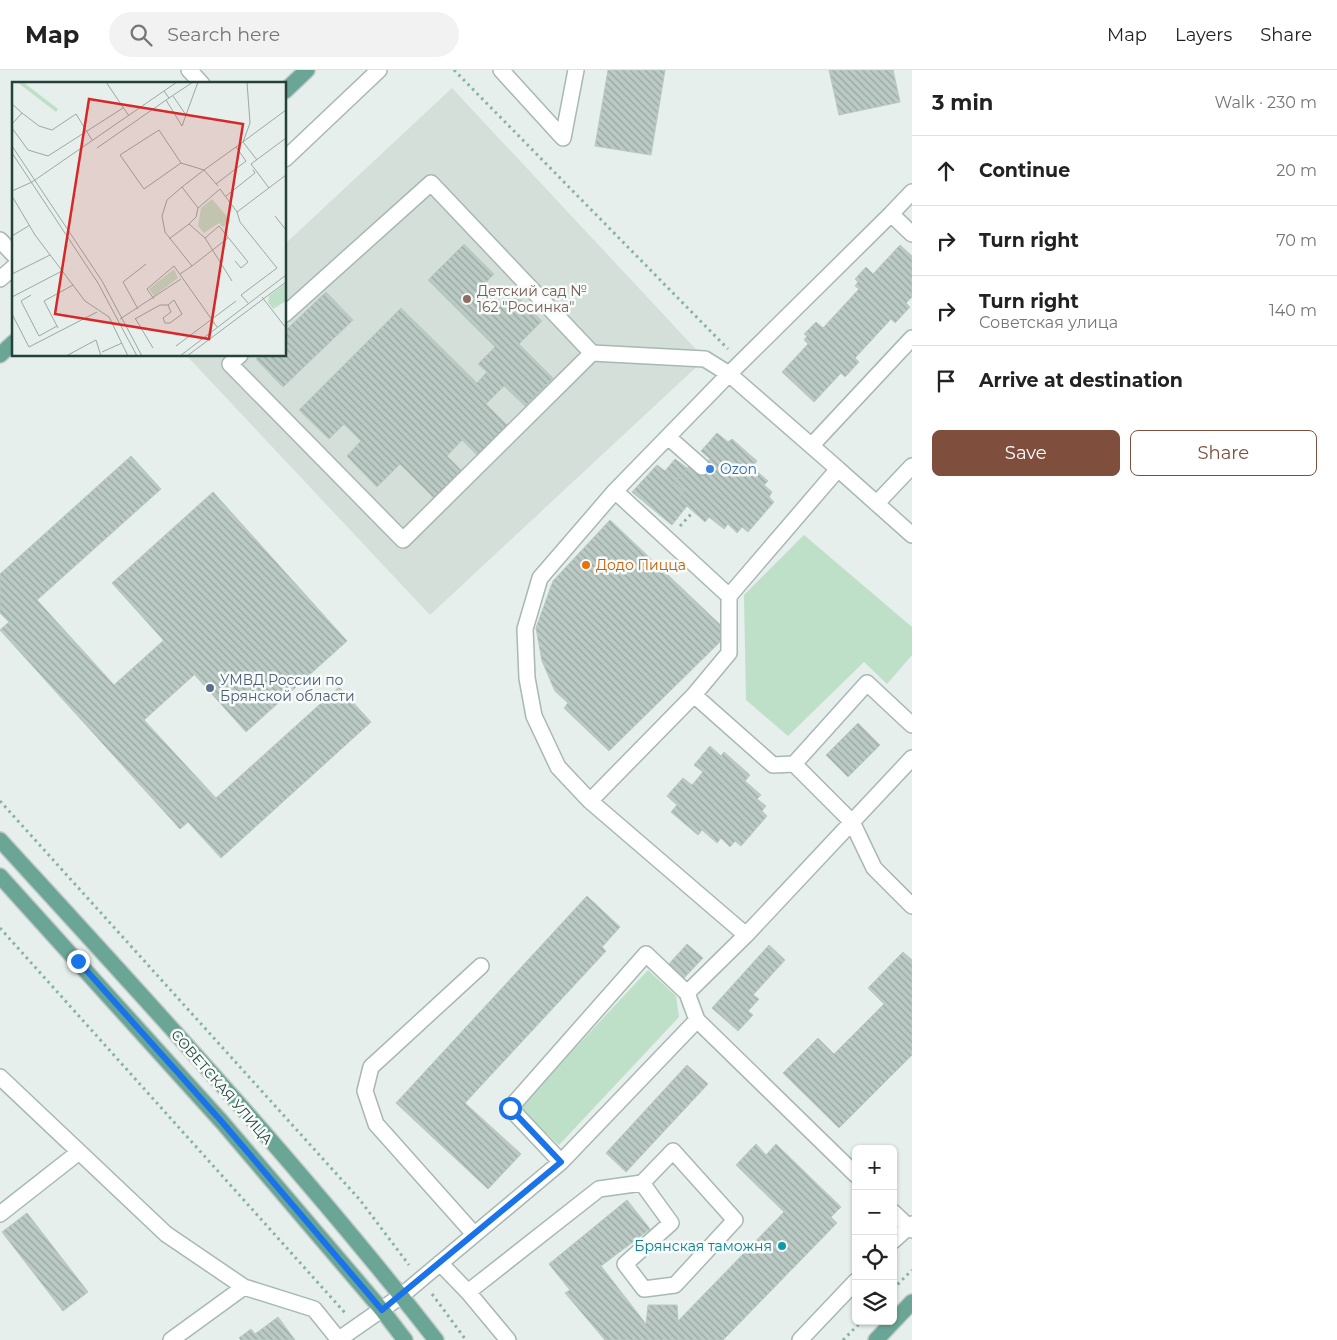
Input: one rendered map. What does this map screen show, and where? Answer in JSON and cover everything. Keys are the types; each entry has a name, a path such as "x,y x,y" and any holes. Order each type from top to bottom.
{"main road":[{"path":"286,90 307,70"},
{"path":"0,355 12,344"},
{"name":"СОВЕТСКАЯ УЛИЦА","path":"0,840 242,1108 436,1340"},
{"name":"СОВЕТСКАЯ УЛИЦА","path":"0,876 222,1122 382,1310 405,1340"},
{"path":"876,1340 912,1302"}],"street":[{"path":"189,70 200,82"},
{"path":"286,159 379,70"},
{"path":"501,70 563,138 573,72"},
{"path":"286,313 431,183 592,353 705,359 728,374 812,445 912,535"},
{"path":"746,934 590,801 558,767 534,716 527,678 525,629 540,578 615,491 728,374 912,192"},
{"path":"891,214 912,234"},
{"path":"0,240 12,253"},
{"path":"0,279 12,269"},
{"path":"812,445 912,338"},
{"path":"239,356 230,364 403,540 592,353"},
{"path":"668,437 702,467"},
{"path":"877,503 912,466"},
{"path":"590,801 694,695 728,653 729,596 838,469"},
{"path":"615,491 729,596"},
{"path":"694,695 773,765 794,764 867,683 912,724"},
{"path":"688,993 912,758"},
{"path":"794,764 852,822 874,868 912,906"},
{"path":"561,1162 510,1108 646,954 688,993 697,1020 852,1171"},
{"path":"474,1234 376,1124 365,1091 370,1067 481,966"},
{"path":"2,1082 166,1234 244,1287 314,1309 338,1340 401,1296 561,1162 697,1020"},
{"path":"468,1292 599,1189 642,1183 673,1151 735,1220 675,1285 644,1289 625,1264 671,1223 642,1183"},
{"path":"0,1214 79,1152"},
{"path":"897,1215 911,1227 897,1239"},
{"path":"440,1262 508,1340"},
{"path":"800,1340 852,1285"},
{"path":"171,1340 244,1287"}],"path":[{"path":"454,70 741,362"},
{"path":"0,801 360,1200 466,1340"},
{"path":"0,928 343,1310 356,1328"},
{"path":"897,1285 912,1270"},
{"path":"843,1340 858,1325"}],"shaded area":[{"name":"Детский сад № 162 \"Росинка\"","path":"452,88 705,359 430,615 187,356 286,356 286,243"}],"green space":[{"path":"804,535 912,627 912,655 887,684 864,662 788,736 746,700 744,595"},
{"path":"648,970 676,996 679,1017 559,1145 519,1108"}],"building":[{"path":"608,70 665,70 651,155 595,146"},
{"path":"829,70 893,70 900,102 839,115"},
{"path":"464,244 494,274 474,295 491,312 512,291 542,321 519,344 553,378 525,406 504,386 486,404 507,425 477,455 462,440 447,456 461,470 434,498 400,464 377,487 347,456 361,441 344,424 329,439 299,410 401,308 477,383 487,372 478,364 495,347 428,280"},
{"path":"900,245 912,256 912,297 906,303 910,307 895,323 891,319 855,358 859,362 845,377 841,373 814,402 782,372 808,344 804,340 807,336 804,334 816,322 823,328 859,289 855,286 858,282 855,279 866,267 873,274"},
{"path":"326,292 353,320 283,387 256,359 260,356 286,356 286,330"},
{"path":"717,433 728,442 732,439 757,461 752,467 768,481 764,485 772,492 769,497 774,502 748,532 742,527 737,533 728,524 724,529 709,517 705,522 678,498 684,491 674,483 691,464 699,471 710,459 701,451"},
{"path":"131,456 161,489 37,600 114,685 164,640 194,675 144,720 216,798 339,687 371,722 221,858 188,822 180,829 0,630 9,622 0,613 0,574"},
{"path":"675,459 687,468 674,483 684,491 678,498 687,506 672,525 632,492 657,465 665,471"},
{"path":"213,492 347,641 246,732 112,583"},
{"path":"610,520 729,633 609,751 564,708 568,703 555,691 542,661 536,628 553,581"},
{"path":"858,723 880,745 848,777 826,755"},
{"path":"710,746 721,756 724,752 750,775 745,781 761,795 757,799 766,806 762,811 767,816 741,846 735,841 730,847 721,838 717,843 702,830 698,835 671,812 677,805 667,796 683,778 692,785 703,772 694,765"},
{"path":"587,896 620,927 602,947 606,951 465,1103 521,1154 488,1189 396,1103"},
{"path":"687,944 703,958 683,979 668,965"},
{"path":"769,945 785,960 753,995 759,999 748,1011 753,1015 738,1031 712,1008"},
{"path":"903,952 912,960 912,1055 839,1128 783,1073 818,1038 834,1054 884,1004 868,988"},
{"path":"687,1065 708,1084 626,1172 606,1153"},
{"name":"Брянская таможня","path":"756,1144 766,1155 776,1144 841,1207 831,1217 837,1223 723,1340 605,1340 565,1293 570,1290 549,1264 627,1200 650,1229 601,1266 646,1324 648,1305 677,1305 678,1321 784,1212 736,1165"},
{"path":"27,1213 88,1292 63,1311 2,1232"},
{"path":"278,1317 295,1340 241,1340 239,1338 251,1329 255,1334"}],"place":[{"name":"Детский сад № 162 \"Росинка\"","path":"467,299"},
{"name":"Ozon","path":"710,469"},
{"name":"Додо Пицца","path":"586,565"},
{"name":"УМВД России по Брянской области","path":"210,688"},
{"name":"Брянская таможня","path":"782,1246"}],"route":[{"path":"78,961 222,1122 382,1310 561,1162 510,1108"}]}
